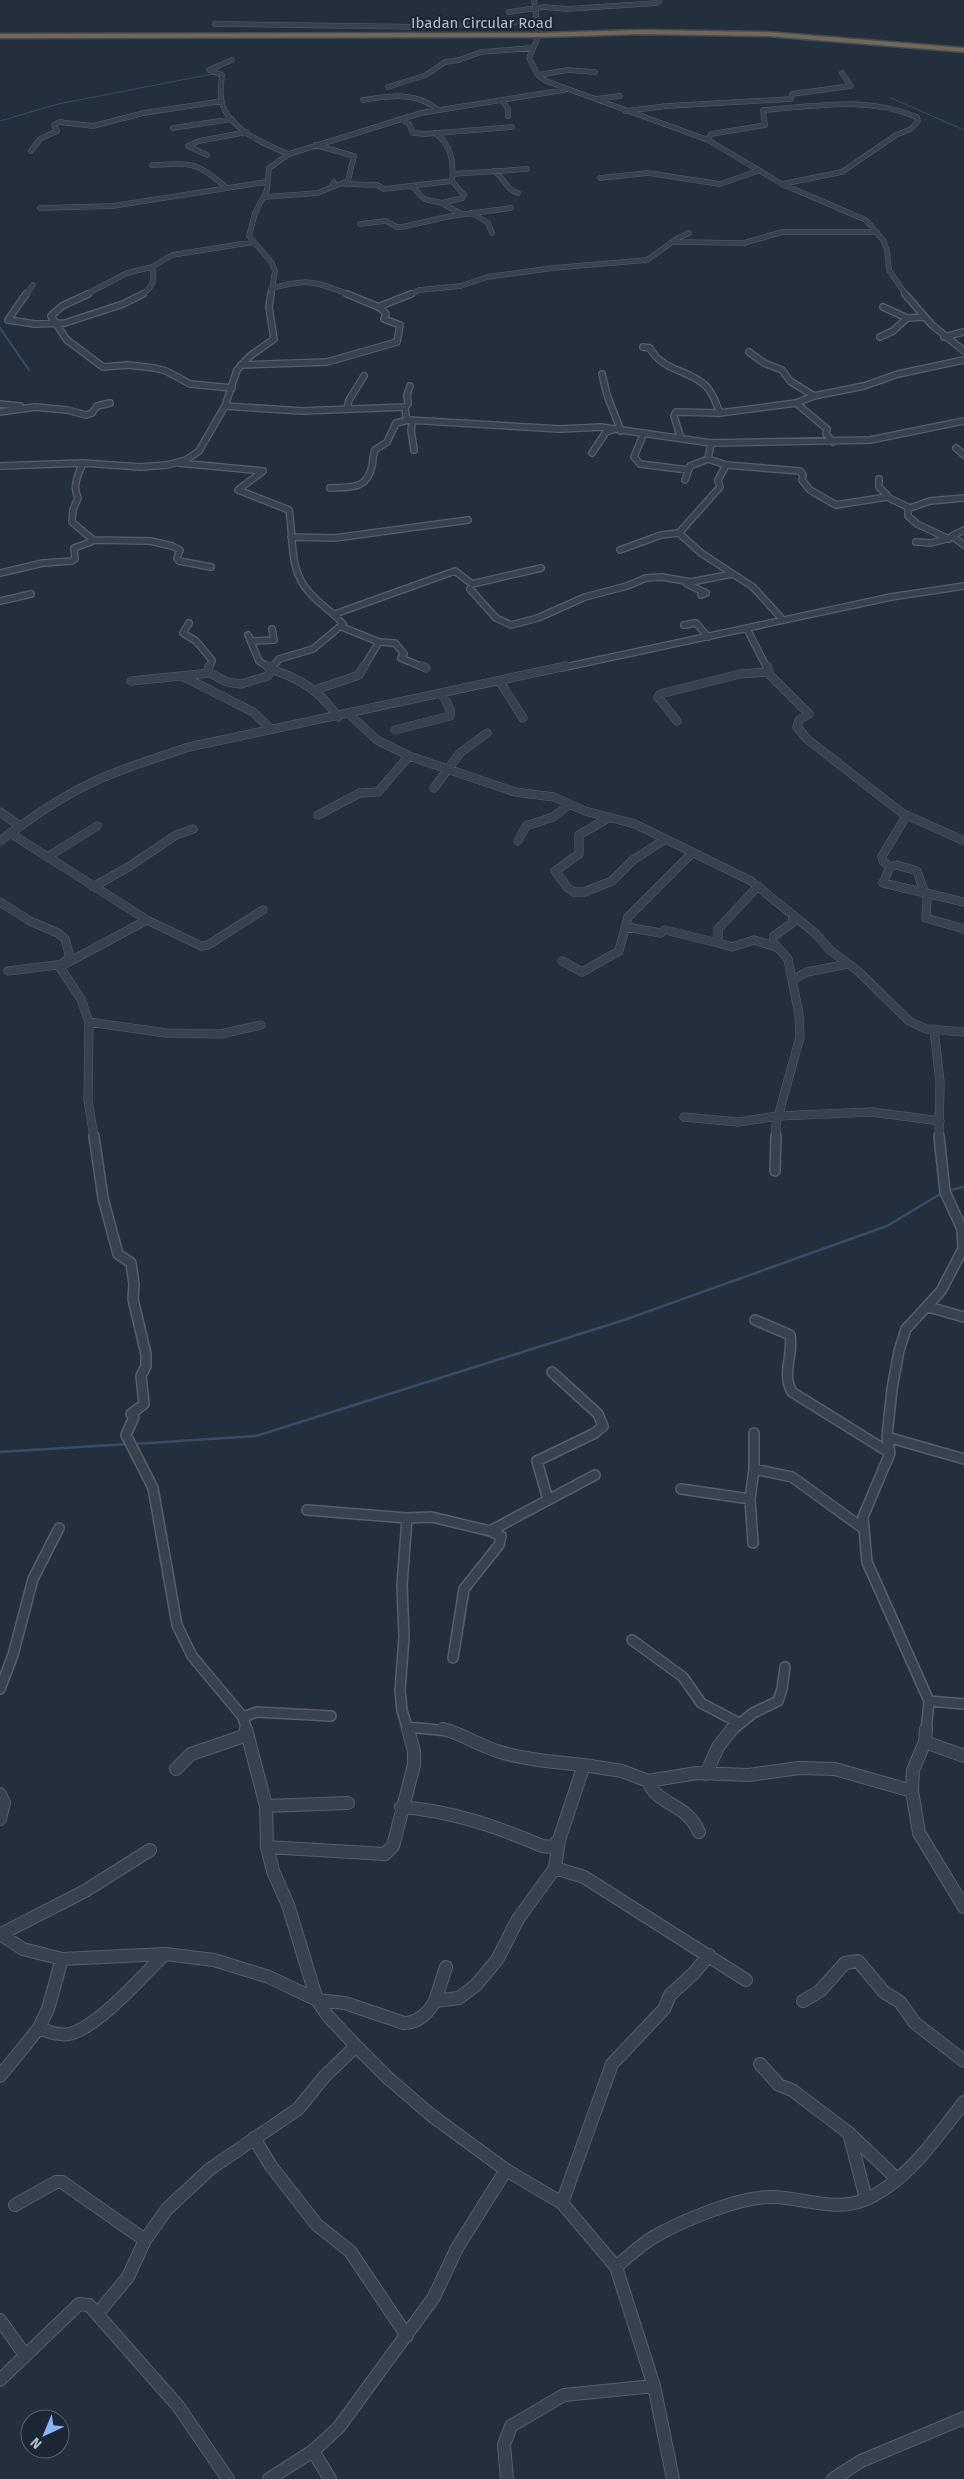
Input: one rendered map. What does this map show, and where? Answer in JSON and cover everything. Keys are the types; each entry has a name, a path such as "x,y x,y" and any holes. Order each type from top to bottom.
{"highway":[{"name":"Ibadan Circular Road","path":"0,36 772,39 964,51"},
{"name":"Ibadan Circular Road","path":"0,41 538,37"}],"street":[{"path":"534,0 538,37 529,58 538,75 564,90 708,140 782,184 866,220 877,232 886,248 888,268 902,290 944,337 964,351"},
{"path":"509,12 536,8 624,6 658,3 660,0"},
{"path":"215,24 425,27 497,22 537,23"},
{"path":"388,87 419,79 445,62 459,60 480,52 532,48"},
{"path":"232,60 209,70 222,75 220,86 224,109 247,132 266,145 289,154"},
{"path":"538,75 568,70 595,72"},
{"path":"625,111 646,107 766,102 792,99 792,94 851,86 842,73"},
{"path":"0,466 83,463 142,467 186,460 199,451 225,406 237,370 274,340 269,307 275,271 272,264 249,236 255,213 267,190 266,182 269,168 289,154 400,119 438,110 537,96 564,90"},
{"path":"363,100 402,96 417,99 434,106 438,110"},
{"path":"593,100 620,96"},
{"path":"502,100 508,109 508,116"},
{"path":"31,151 40,139 57,131 54,124 59,122 93,126 144,112 222,101"},
{"path":"708,140 711,134 721,130 765,124 763,110 867,104 886,107 917,117 918,121 911,129 896,135 890,141 871,151 842,172 782,184"},
{"path":"173,128 232,119"},
{"path":"400,119 409,124 414,133 512,127"},
{"path":"207,155 188,146 199,141 247,132"},
{"path":"435,133 441,135 448,146 453,174 452,181"},
{"path":"315,145 354,156 350,175 344,184"},
{"path":"152,165 195,162 227,188"},
{"path":"453,174 527,169"},
{"path":"494,170 511,191 518,193"},
{"path":"600,178 627,177 648,173 720,184 758,171"},
{"path":"264,197 313,194 333,184 377,185 384,189 452,181"},
{"path":"442,203 464,198 462,191 452,181"},
{"path":"40,208 113,206 266,182"},
{"path":"413,187 424,199 442,203 462,212 461,214"},
{"path":"360,224 386,221 397,228 461,214 511,208"},
{"path":"472,214 488,224 492,233"},
{"path":"673,242 744,243 782,232 877,232"},
{"path":"378,307 402,299 419,290 461,286 487,277 647,260 658,255 665,246 673,242 678,236 689,234"},
{"path":"232,388 190,384 166,371 155,368 128,365 103,367 67,340 51,316 62,306 110,284 127,273 152,267 172,255 254,242"},
{"path":"33,285 8,320 38,324 62,323 142,295 154,284 155,273 152,267"},
{"path":"241,366 327,362 397,342 400,325 384,319 384,311 378,307 318,282 291,282 271,289"},
{"path":"883,307 907,318 924,316"},
{"path":"880,337 893,331 907,318"},
{"path":"944,337 964,332"},
{"path":"643,347 650,348 652,354 662,364 706,386 720,413"},
{"path":"749,352 764,363 782,370 790,381 814,396"},
{"path":"681,439 673,414 720,413 796,403 814,396 844,391 898,374 964,360"},
{"path":"602,374 607,395 620,425 620,431"},
{"path":"347,409 349,400 364,376"},
{"path":"410,386 407,395 408,404 405,407 406,417 411,420"},
{"path":"0,404 22,408 67,410 86,415 92,413 97,406 110,403"},
{"path":"796,403 827,429 826,434 833,442"},
{"path":"225,406 300,411 372,406 405,407"},
{"path":"0,412 22,408"},
{"path":"411,420 414,450"},
{"path":"330,488 358,487 364,484 371,472 375,450 387,442 396,423 411,420 560,429 601,427 643,435 711,443 870,440 964,421"},
{"path":"592,453 606,432 612,430"},
{"path":"643,435 634,457 636,461 640,464 688,470"},
{"path":"708,459 711,443"},
{"path":"956,448 964,455"},
{"path":"685,480 690,466 708,459 726,465 800,471 803,475 802,480 810,490 820,494 836,505 886,497"},
{"path":"177,462 185,465 263,471 238,490 289,510 290,543 304,587 335,614 342,626 379,642 395,644 404,654 401,658 426,668"},
{"path":"83,463 76,479 75,493 78,498 73,510 72,522 92,540"},
{"path":"620,550 661,535 679,533 720,487 718,480 726,465"},
{"path":"879,479 879,487 886,497 908,508 914,508 930,502 964,498"},
{"path":"908,508 908,516 917,524 964,545"},
{"path":"291,537 301,539 335,538 468,520"},
{"path":"916,542 931,543 951,538 964,530"},
{"path":"679,533 690,544 748,583 783,620"},
{"path":"0,573 44,563 72,561 75,559 74,548 92,540 128,540 167,544 180,550 177,558 179,561 211,567"},
{"path":"335,614 362,606 455,571 472,584 541,568"},
{"path":"470,589 496,618 511,625 538,618 585,597 627,586 646,578 662,577 689,582 732,574"},
{"path":"689,582 687,584 706,593 701,595"},
{"path":"0,841 79,788 148,760 189,747 891,597 964,586"},
{"path":"0,601 31,594"},
{"path":"189,623 183,633 196,641 212,660 208,670 210,673"},
{"path":"684,625 696,623 708,637"},
{"path":"131,681 210,673 228,682 241,684 268,676 279,659 313,649 324,638 342,626"},
{"path":"272,629 274,640 250,638 259,661 271,669 305,681 318,689 338,716"},
{"path":"747,629 754,646 764,659 769,672 782,689 809,714 799,720 797,727 807,739 907,815 964,841"},
{"path":"318,689 359,675 379,642"},
{"path":"677,721 658,697 660,694 740,674 769,672"},
{"path":"182,676 253,712 271,729"},
{"path":"500,682 510,694 515,709 523,718"},
{"path":"395,730 450,716 450,709 442,694"},
{"path":"349,714 377,740 409,756 451,768 506,790 554,798 585,811 635,824 664,840 738,874 758,886 869,981 909,1021 917,1026 964,1032"},
{"path":"434,788 451,768 460,753 486,733"},
{"path":"318,815 360,793 378,792 409,756"},
{"path":"518,841 526,826 553,817 570,804"},
{"path":"0,812 20,826"},
{"path":"890,867 883,861 882,856 907,815"},
{"path":"610,817 579,835 579,854 555,871 567,887 574,892 584,892 612,880 633,860 664,840"},
{"path":"49,856 97,826"},
{"path":"93,886 130,866 176,835 193,829"},
{"path":"10,833 147,920 200,946 208,945 263,910"},
{"path":"562,960 582,972 593,969 619,951 628,917 692,853"},
{"path":"964,902 925,893 887,886 883,882 890,867 897,865 917,871 925,893 928,900 926,918 964,928"},
{"path":"718,943 718,929 758,886"},
{"path":"0,902 30,921 58,933 65,939 70,957 59,966"},
{"path":"135,926 136,913"},
{"path":"776,947 773,942 774,936 792,923 793,916"},
{"path":"8,971 40,965 59,966 90,952 147,920"},
{"path":"626,927 652,933 661,933 665,930 718,943 722,946 738,948 754,940 776,947 783,951 788,959 799,1014 800,1037 778,1116 775,1171"},
{"path":"792,980 807,972 848,964"},
{"path":"59,966 81,999 89,1022 88,1100 95,1154 118,1254 131,1263 134,1284 133,1299 146,1354 146,1366 142,1376 144,1404 131,1414 134,1417 126,1436 153,1488 177,1624 192,1656 243,1717 266,1806 267,1847 273,1871 288,1905 317,2000 328,2016 356,2046 388,2078 431,2115 506,2170 562,2203 616,2267 629,2302 654,2386 674,2479"},
{"path":"89,1022 166,1033 221,1034 261,1025"},
{"path":"934,1029 940,1082 939,1134 945,1192 962,1229 963,1249 947,1276 941,1291 906,1329 899,1351 887,1437 890,1453 863,1517 867,1562 904,1639 929,1701 925,1742 913,1770 912,1791 919,1833 964,1907"},
{"path":"684,1117 738,1122 778,1116 872,1112 940,1121"},
{"path":"928,1307 964,1317"},
{"path":"755,1320 790,1335 792,1341 785,1377 787,1386 792,1392 890,1453"},
{"path":"548,1500 537,1461 595,1433 603,1426 598,1414 552,1372"},
{"path":"754,1433 754,1469 750,1499 754,1543"},
{"path":"887,1437 964,1459"},
{"path":"754,1469 792,1477 864,1529"},
{"path":"490,1531 596,1475"},
{"path":"681,1489 750,1499"},
{"path":"307,1510 407,1518 432,1517 490,1531 501,1536 499,1545 464,1589 453,1658"},
{"path":"267,1847 385,1854 392,1846 401,1807 414,1765 414,1751 402,1710 400,1691 404,1637 402,1585 407,1518"},
{"path":"0,1688 9,1673 27,1596 45,1548 59,1528"},
{"path":"632,1640 683,1677 701,1703 739,1723"},
{"path":"706,1774 711,1757 739,1723 776,1703 780,1698 785,1666"},
{"path":"929,1701 964,1704"},
{"path":"243,1717 257,1712 331,1716"},
{"path":"408,1728 437,1728 457,1733 498,1751 523,1758 622,1771 648,1781 706,1774 749,1775 799,1768 835,1769 912,1791"},
{"path":"176,1769 191,1754 247,1735"},
{"path":"925,1742 964,1756"},
{"path":"435,2001 459,1998 476,1985 497,1960 518,1919 555,1868 559,1840 584,1766"},
{"path":"648,1781 650,1789 656,1795 691,1817 699,1832"},
{"path":"0,1794 4,1803 0,1819"},
{"path":"266,1806 348,1803"},
{"path":"401,1807 462,1815 542,1846 552,1847 559,1840"},
{"path":"0,1934 85,1891 150,1850"},
{"path":"555,1868 584,1877 746,1980"},
{"path":"0,1934 23,1949 62,1959 115,1954 164,1954 214,1960 269,1977 317,2000 328,1999 349,2004 373,2014 409,2023 431,2009 446,1967"},
{"path":"39,2028 58,2034 73,2033 112,2006 164,1954"},
{"path":"562,2203 612,2064 664,2010 670,1995 694,1973 709,1955"},
{"path":"0,2076 39,2028 48,2010 62,1959"},
{"path":"804,2001 822,1990 827,1980 844,1963 853,1960 858,1961 884,1992 900,2002 915,2023 964,2061"},
{"path":"102,2307 128,2277 145,2240 168,2209 210,2169 298,2109 324,2077 356,2046"},
{"path":"760,2064 779,2085 792,2090 850,2132 896,2178"},
{"path":"616,2267 657,2235 736,2204 771,2196 844,2206 866,2199 896,2178 925,2150 964,2102"},
{"path":"850,2132 866,2199"},
{"path":"254,2138 271,2166 317,2224 350,2251 407,2336"},
{"path":"269,2479 312,2451 339,2427 434,2297 457,2248 476,2222 506,2170"},
{"path":"15,2205 56,2182 62,2182 145,2240"},
{"path":"0,2380 79,2304 102,2307"},
{"path":"102,2307 89,2305 178,2406 228,2479"},
{"path":"0,2320 25,2355"},
{"path":"507,2479 504,2458 505,2434 511,2426 564,2395 654,2386"},
{"path":"833,2479 860,2461 964,2418"},
{"path":"312,2451 330,2479"}],"waterway":[{"path":"0,121 58,104 223,72"},
{"path":"891,98 964,130"},
{"path":"0,328 29,370"},
{"path":"947,1191 964,1187"},
{"path":"134,1444 256,1436 624,1320 887,1226 942,1193"},
{"path":"0,1452 128,1444"}]}
